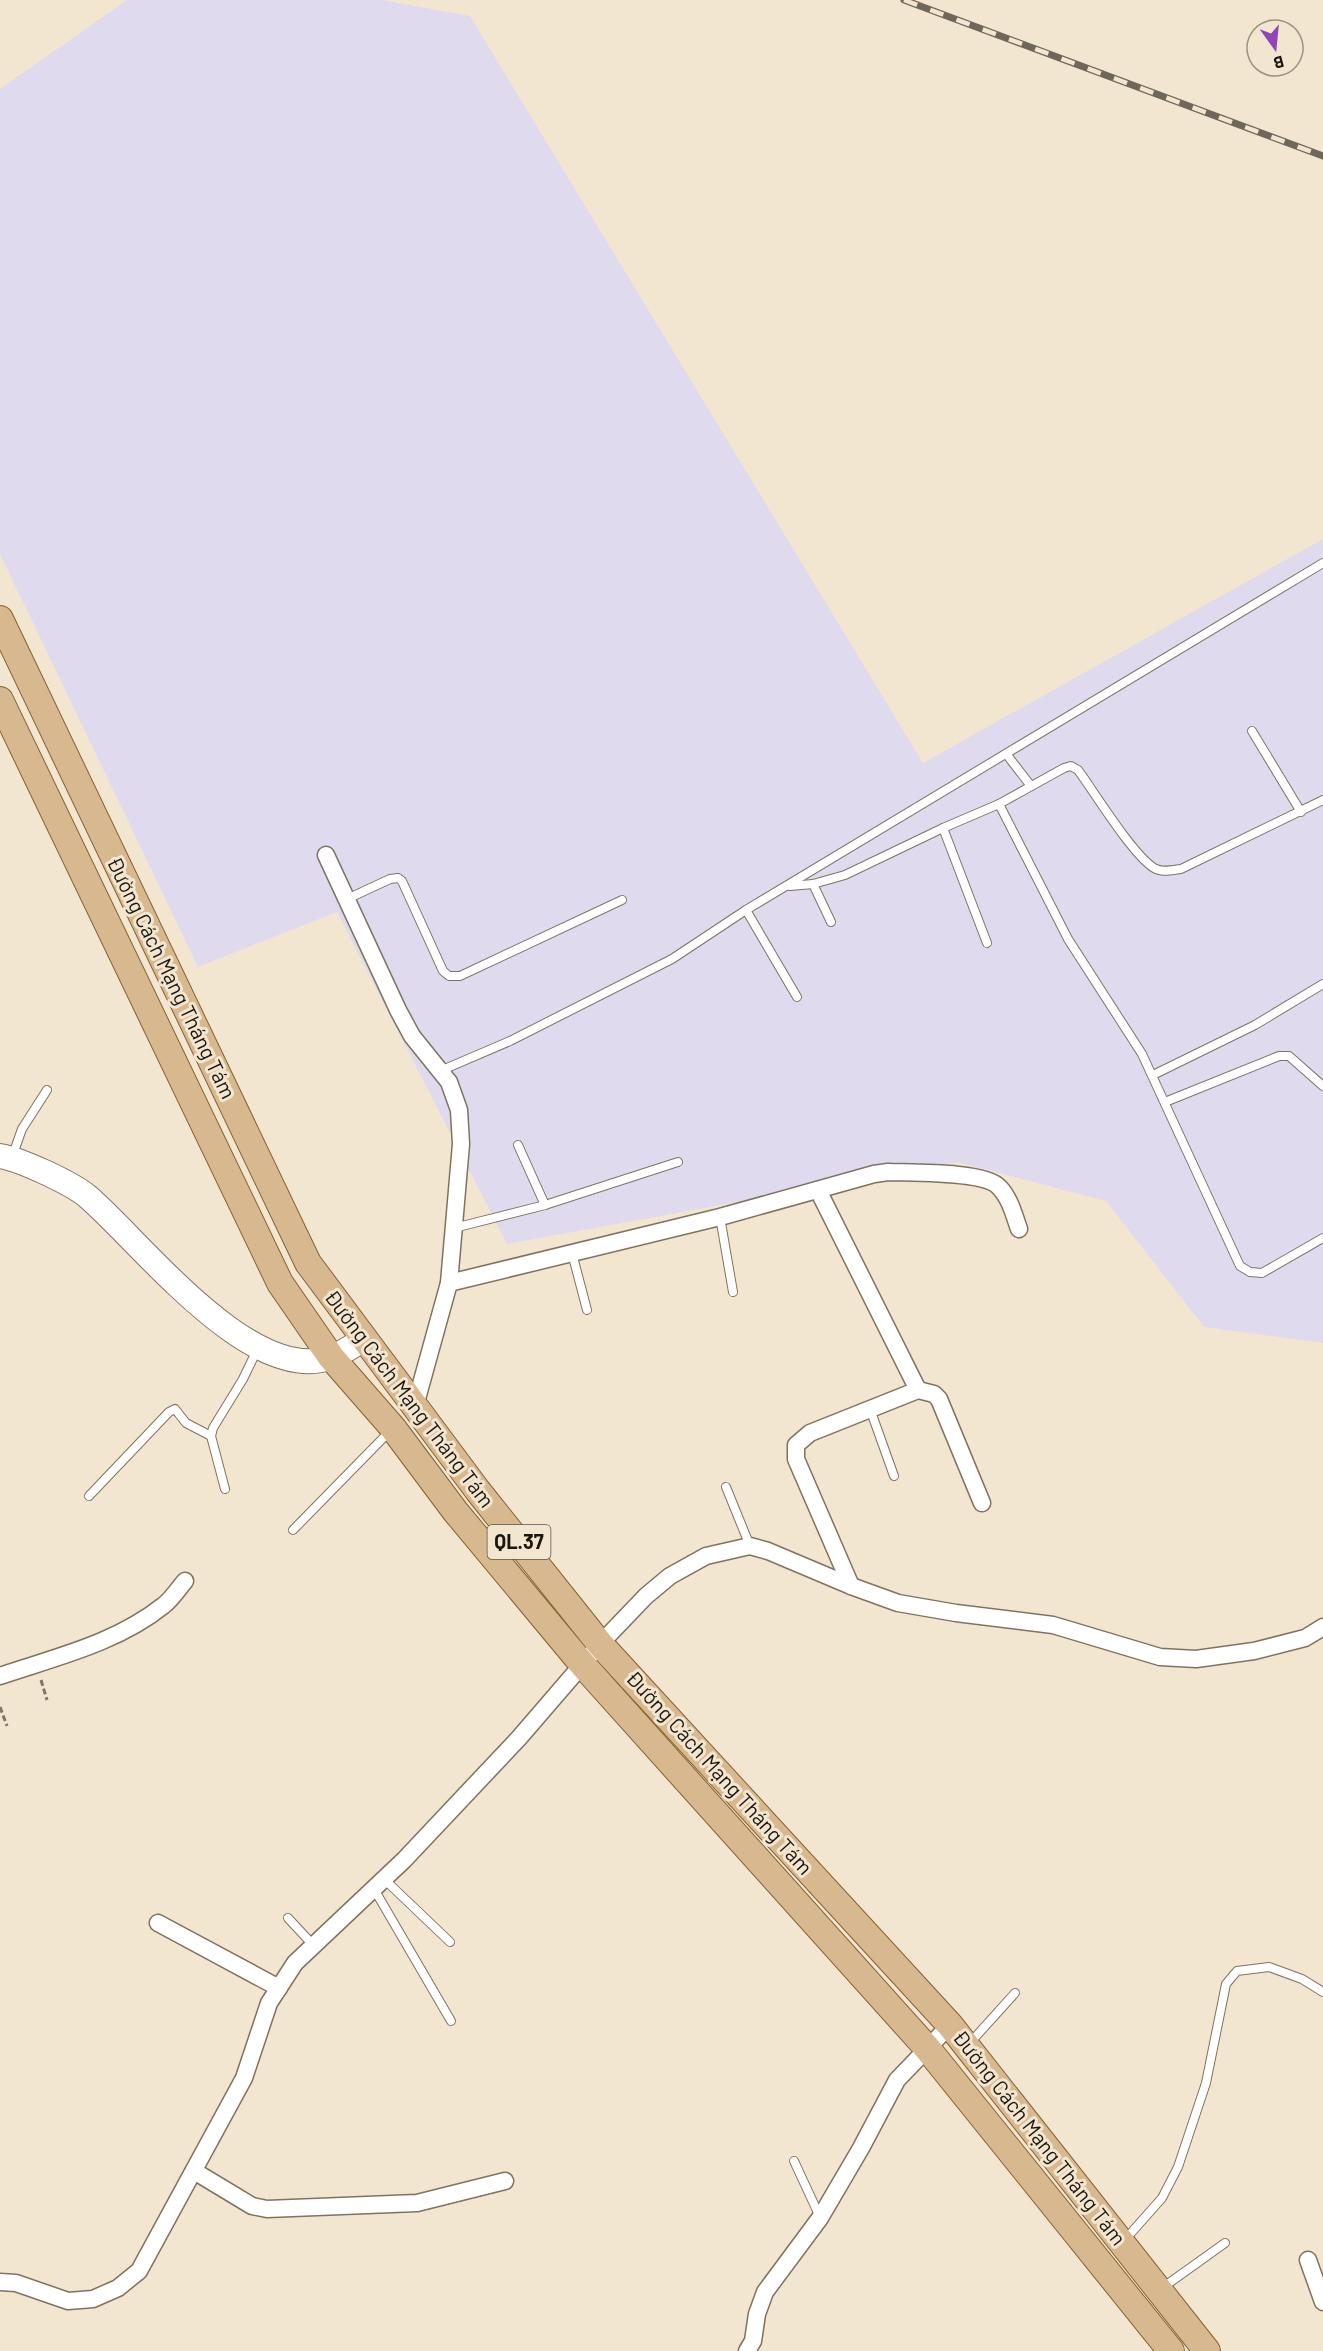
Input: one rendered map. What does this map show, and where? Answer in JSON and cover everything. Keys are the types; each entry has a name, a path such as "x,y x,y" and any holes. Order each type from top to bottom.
{"main road":[{"name":"Đường Cách Mạng Tháng Tám","path":"0,619 308,1263 478,1491 600,1644 950,2025 1207,2351"},
{"name":"Đường Cách Mạng Tháng Tám","path":"0,700 280,1283 331,1358 393,1428 455,1510 583,1665 927,2048 1171,2351"},
{"path":"6,1157 85,1194 214,1318 258,1348 305,1361 331,1358 364,1339"},
{"path":"1060,2215 1086,2196"}],"street":[{"path":"326,855 412,1036 449,1082 459,1110 461,1144 449,1283 415,1406"},
{"path":"449,1283 720,1217 888,1172 979,1177 997,1184 1008,1197 1019,1229"},
{"path":"818,1191 918,1390"},
{"path":"851,1586 796,1459 796,1445 810,1433 918,1390 934,1394 939,1399 982,1503"},
{"path":"0,2282 15,2283 68,2301 93,2299 118,2288 139,2271 244,2078 269,2003 295,1964 379,1884 519,1738 600,1644 646,1596 670,1576 706,1556 750,1546 768,1551 898,1603 1053,1625 1160,1657 1196,1659 1254,1652 1305,1638 1323,1627"},
{"path":"0,1676 91,1645 132,1627 166,1604 185,1581"},
{"path":"158,1923 279,1988"},
{"path":"747,2351 753,2341 757,2314 765,2292 820,2218 897,2080 950,2025"},
{"path":"194,2171 252,2206 267,2209 417,2203 504,2181"},
{"path":"1308,2260 1323,2302"}],"lane":[{"path":"440,1071 510,1041 672,959 746,910 1323,563"},
{"path":"1252,731 1301,812"},
{"path":"1007,755 1031,786"},
{"path":"785,887 813,884 845,875 999,804 1071,766 1078,770 1141,857 1155,869 1167,871 1181,869 1323,800"},
{"path":"999,804 1068,939 1142,1054 1165,1102 1181,1143 1240,1266 1250,1272 1262,1273 1323,1238"},
{"path":"943,828 987,942"},
{"path":"347,899 390,879 398,878 402,881 443,970 449,976 460,976 622,900"},
{"path":"813,884 831,922"},
{"path":"746,910 797,998"},
{"path":"1153,1076 1255,1025 1323,984"},
{"path":"1165,1102 1279,1056 1289,1056 1323,1086"},
{"path":"6,1157 47,1090"},
{"path":"518,1145 545,1205"},
{"path":"454,1228 545,1205 678,1162"},
{"path":"720,1217 733,1292"},
{"path":"572,1253 587,1310"},
{"path":"225,1489 211,1436 213,1428 243,1379 258,1348"},
{"path":"89,1496 169,1412 175,1409 186,1424 211,1436"},
{"path":"870,1409 894,1476"},
{"path":"293,1530 393,1428"},
{"path":"726,1487 750,1546"},
{"path":"379,1884 450,1942"},
{"path":"379,1884 452,2021"},
{"path":"288,1918 314,1946"},
{"path":"1122,2243 1162,2198 1178,2167 1206,2083 1226,1984 1237,1971 1269,1967 1302,1979 1323,1992"},
{"path":"967,2046 1015,1993"},
{"path":"794,2161 820,2218"},
{"path":"1159,2290 1225,2243"}],"path":[{"path":"0,1707 7,1726"}],"shaded area":[{"path":"127,0 382,0 470,16 923,763 1323,539 1323,1343 1204,1327 1106,1201 957,1162 507,1244 337,912 198,967 0,554 0,89"}],"railway":[{"path":"904,0 1323,156"}]}
